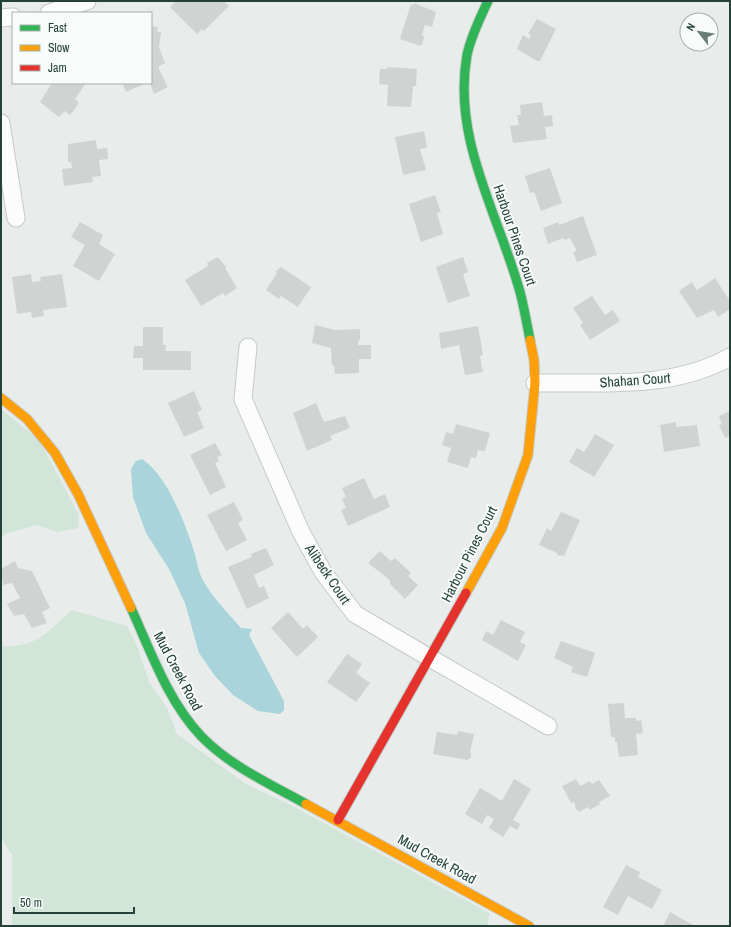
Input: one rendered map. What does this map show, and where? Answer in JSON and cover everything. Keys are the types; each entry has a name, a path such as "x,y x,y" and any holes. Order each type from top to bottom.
{"street":[{"path":"52,12 87,1"},
{"name":"Harbour Pines Court","path":"338,820 502,528 528,456 535,383 534,360 520,292 471,150 465,114 464,100 467,55 473,34 488,1"},
{"path":"1,18 12,18"},
{"path":"1,123 16,218"},
{"name":"Alibeck Court","path":"248,347 243,399 301,532 323,572 356,614 548,726"},
{"name":"Shahan Court","path":"535,383 662,380 704,369 730,357"},
{"name":"Mud Creek Road","path":"1,398 15,408 45,436 62,464 78,494 166,684 178,708 196,732 228,760 529,926"}],"green space":[{"path":"1,409 39,440 79,515 78,528 57,532 37,525 4,534 1,537"},
{"path":"72,610 127,626 138,648 149,682 167,708 177,734 246,784 289,804 489,913 488,926 12,926 12,855 1,838 1,646 24,644 41,637"}],"water":[{"path":"142,459 151,466 159,476 174,500 190,540 201,577 211,593 241,628 252,629 249,635 284,701 284,710 280,714 258,711 233,695 215,676 199,653 185,603 169,569 146,533 133,497 131,469 136,461"}],"building":[{"path":"176,1 223,1 229,6 204,31 202,29 197,34 170,7"},
{"path":"414,3 436,12 432,27 425,25 422,35 424,36 423,42 421,46 400,39 411,4 414,5"},
{"path":"537,19 556,29 540,61 537,61 517,49 523,35 529,39 531,35 528,34"},
{"path":"152,26 158,27 157,32 161,32 159,47 165,63 158,67 168,87 154,94 150,84 152,84"},
{"path":"387,67 417,69 416,86 413,86 411,107 387,106 388,85 379,84 380,69 387,69"},
{"path":"51,84 85,84 75,99 79,103 70,115 65,111 59,117 40,102"},
{"path":"122,84 145,84 126,92"},
{"path":"542,102 544,116 552,115 553,126 545,127 547,139 513,143 510,126 519,125 517,115 521,115 520,105"},
{"path":"424,131 427,148 420,149 426,170 403,175 395,137"},
{"path":"96,140 97,149 107,148 108,159 99,160 101,176 92,177 93,182 64,186 62,169 72,168 71,162 68,162 68,144"},
{"path":"550,168 562,203 541,211 534,192 530,193 525,176"},
{"path":"435,195 441,212 437,213 443,234 421,242 409,204"},
{"path":"583,216 597,255 577,262 573,252 577,251 570,238 564,240 563,238 548,244 543,228 558,222 559,225"},
{"path":"80,222 103,235 99,244 115,254 99,281 73,266 85,245 71,237"},
{"path":"218,257 226,267 225,268 237,288 225,296 223,293 201,306 185,280 208,266 207,263"},
{"path":"463,257 468,272 463,274 470,296 448,303 436,267"},
{"path":"281,267 311,287 298,307 281,296 279,299 266,290 277,273 275,272"},
{"path":"31,274 32,282 41,281 40,277 62,274 67,307 43,310 44,316 32,318 31,312 17,314 12,277"},
{"path":"715,278 730,301 730,309 718,317 714,310 697,318 679,291 692,282 697,290"},
{"path":"592,296 605,315 613,310 620,321 590,340 580,325 583,323 573,308"},
{"path":"315,325 335,330 360,329 360,340 358,341 358,345 371,345 371,359 359,359 359,373 335,374 334,365 332,365 331,348 312,343"},
{"path":"478,326 483,355 480,356 483,372 465,375 459,345 441,349 439,333"},
{"path":"143,327 163,327 163,345 166,345 166,351 191,351 191,370 143,370 143,358 133,358 134,346 143,346"},
{"path":"194,391 202,410 197,412 204,428 184,437 168,403"},
{"path":"316,403 324,422 345,416 350,428 330,436 332,440 307,451 293,413"},
{"path":"730,411 730,436 725,438 719,425 722,424 719,416"},
{"path":"676,422 676,427 697,425 700,446 664,452 660,425"},
{"path":"456,424 490,433 485,451 478,450 476,458 471,457 468,468 447,462 451,448 442,445 446,432 453,434"},
{"path":"595,434 614,445 594,477 569,462 577,448 584,452"},
{"path":"215,443 222,455 217,457 219,461 215,463 226,487 210,495 190,455"},
{"path":"364,478 374,499 385,494 390,507 348,526 341,510 346,508 342,499 346,497 342,488"},
{"path":"234,502 243,520 238,523 247,540 226,551 207,515"},
{"path":"561,512 580,520 564,556 557,555 557,553 539,545 547,528 551,531"},
{"path":"266,548 274,565 254,575 259,588 264,586 269,598 247,609 228,567 252,557 251,554"},
{"path":"380,551 391,561 395,558 411,573 408,576 418,585 405,599 390,584 390,580 368,563"},
{"path":"15,561 18,568 32,571 50,608 42,612 47,623 32,628 24,614 14,616 7,604 20,598 12,583 3,585 1,569"},
{"path":"288,612 303,629 307,625 318,637 297,657 271,628"},
{"path":"501,620 525,632 520,642 526,645 518,661 482,640 486,631 493,635"},
{"path":"561,641 595,653 587,677 571,672 573,667 554,658"},
{"path":"347,654 362,664 356,673 370,683 356,702 327,682"},
{"path":"624,703 625,718 636,718 636,721 641,720 643,733 636,734 638,755 619,757 615,737 611,737 608,704"},
{"path":"458,731 474,734 470,753 471,758 468,760 433,754 437,732 457,735"},
{"path":"514,779 531,789 513,820 520,824 517,830 510,826 503,837 489,828 494,819 487,815 482,824 465,814 480,788 502,801"},
{"path":"576,779 580,786 590,781 592,784 599,780 610,796 599,802 600,804 590,810 588,807 579,812 576,809 574,802 571,803 562,786"},
{"path":"626,865 640,872 638,877 662,890 652,909 628,896 618,915 603,907"},
{"path":"670,912 695,926 663,926"}],"traffic: fast":[{"path":"488,1 473,34 467,55 464,86 466,116 471,146 520,292 530,340"},
{"path":"131,608 153,659 170,692 189,722 201,736 212,747 237,765 306,804"}],"traffic: slow":[{"path":"466,593 502,528 528,455 535,383 534,360 530,340"},
{"path":"1,398 27,419 55,453 78,494 131,608"},
{"path":"306,804 529,926"}],"traffic: jam":[{"path":"338,820 466,593"}]}
